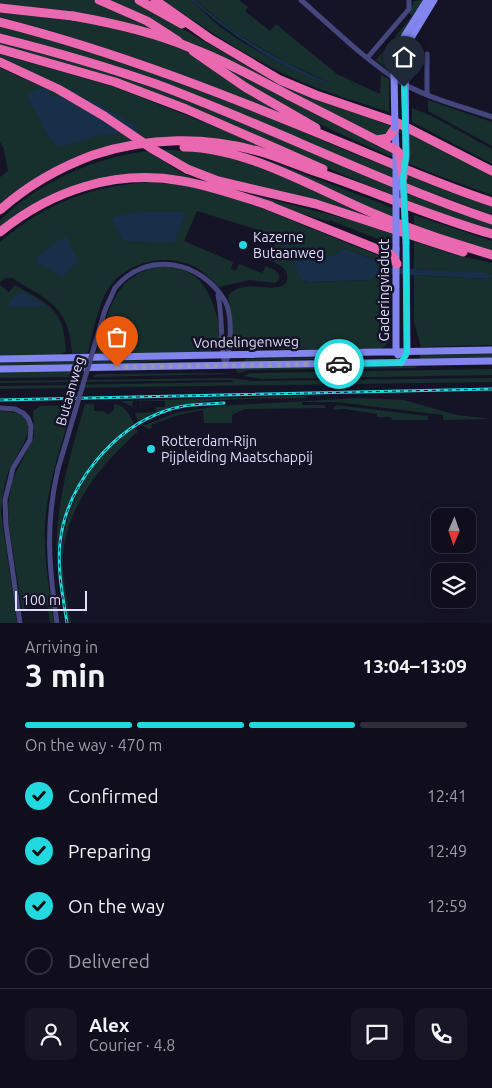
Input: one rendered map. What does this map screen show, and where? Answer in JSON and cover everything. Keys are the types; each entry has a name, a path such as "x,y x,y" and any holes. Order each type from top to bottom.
{"highway":[{"path":"99,0 147,22 245,87 346,145"},
{"path":"139,0 280,80 316,95 398,123 492,171"},
{"path":"155,0 209,38"},
{"path":"0,8 73,16 130,28 190,47 236,68 396,150 400,154 403,177"},
{"path":"0,22 86,46 162,72 492,202"},
{"path":"0,38 89,62 155,84 403,187 492,220"},
{"path":"0,49 115,82 270,144 369,190"},
{"path":"0,62 28,74 80,102 151,148 213,184 379,249 392,255 396,264"},
{"path":"374,140 385,140 393,133 395,128"},
{"path":"0,210 19,194 51,173 107,151 131,145 172,141 217,143 262,152 472,229 492,234"},
{"path":"107,151 159,146 190,147 219,151 262,164 378,216 492,257"},
{"path":"191,170 229,184 316,204 450,249 492,257"},
{"path":"0,232 30,210 60,194 108,179 133,176 156,177 196,184 271,206"},
{"path":"379,249 396,249 406,242"}],"main road":[{"name":"Gaderingviaduct","path":"401,363 396,352 395,64 405,35 427,0"},
{"name":"Gaderingviaduct","path":"401,363 407,352 406,242 403,177 406,156 404,77 407,54 416,27 434,0"},
{"name":"Vondelingenweg","path":"0,359 492,350"},
{"name":"Vondelingenweg","path":"0,369 492,361"}],"street":[{"path":"301,0 400,82 427,95 492,117"},
{"path":"368,57 409,9 409,0"},
{"path":"427,54 427,95"},
{"name":"Butaanweg","path":"57,623 49,558 48,531 53,493 105,310 115,288 137,270 149,266 163,264 180,265 193,270 206,280 221,299 229,317 225,365"},
{"name":"Butaanweg","path":"221,299 226,355"},
{"path":"0,408 15,409 24,413 31,426 30,440 14,468 5,500 6,525 20,623"}],"green space":[{"path":"0,0 92,0 98,2 142,21 298,121 114,51 0,17 0,10 70,17 70,11 0,4"},
{"path":"110,0 133,0 292,90 413,134 492,176 492,195 373,149 316,122 260,91 149,19","holes":["395,131 405,135 408,160 375,136"]},
{"path":"163,0 191,0 222,28 251,47 300,73 330,83 285,62 231,30 195,0 239,0 248,7 245,11 270,31 276,24 337,74 380,94 381,75 389,79 389,112 353,101 295,79 227,42"},
{"path":"423,0 398,42 389,71 376,60 412,16 409,13 414,1"},
{"path":"0,25 135,64 290,126 349,152 492,207 492,215 369,170 116,66 0,34"},
{"path":"0,42 105,71 167,93 445,207 492,224 492,230 443,214 362,183 187,107 0,47"},
{"path":"0,54 115,87 266,147 264,149 218,140 99,149 76,157 49,170 0,206 0,177 8,171 4,149 0,142 0,68 38,85 51,81 0,60"},
{"path":"428,100 492,122 492,146 428,111"},
{"path":"412,108 432,116 492,149 492,164 412,122"},
{"path":"160,150 212,154 248,162 373,219 204,174"},
{"path":"147,151 184,174 212,185 191,180 99,179 0,230 0,220 32,194 50,183 106,159"},
{"path":"233,151 278,164 393,208 394,219"},
{"path":"154,182 195,187 244,201 387,259 389,268 376,267 375,261 372,259 343,248 334,256 323,259 304,256 288,248 282,256 294,263 305,282 372,280 376,274 389,274 389,342 381,349 237,349 232,342 232,317 228,296 242,287 273,288 286,283 287,274 284,268 269,260 278,236 197,211 184,241 233,262 231,269 236,271 239,264 262,273 266,266 279,274 279,279 275,283 250,280 219,287 202,271 184,263 161,260 138,265 119,277 106,292 99,309 87,355 75,356 72,353 67,325 55,307 46,299 12,278 6,278 0,282 0,242 35,216 72,198 111,187"},
{"path":"250,194 351,220 394,234 394,242 390,244 330,220 329,222 287,209"},
{"path":"414,215 492,241 492,253 414,227"},
{"path":"414,241 456,255 492,263 492,345 421,347 414,322 414,275 490,279 490,274 414,269"},
{"path":"162,266 178,268 187,272 196,277 205,287 218,319 219,341 215,348 208,352 96,355 109,310 123,287 132,277 145,270"},
{"path":"0,285 9,292 15,285 53,309 62,325 66,351 61,355 0,357"},
{"path":"492,354 492,358 420,359 420,355"},
{"path":"380,356 245,362 245,359"},
{"path":"206,359 129,364 0,366 0,363"},
{"path":"417,366 415,368 250,370 238,373 235,368"},
{"path":"492,369 492,375 262,379 243,376 250,373"},
{"path":"0,372 83,372 81,377 0,378"},
{"path":"96,374 229,374 93,377"},
{"path":"231,378 253,381 492,378 492,382 0,389 0,386 234,382 231,380 0,383 0,381"},
{"path":"303,396 310,398 200,402 157,412 138,421 135,413 156,412 156,407 165,407 165,401 141,401 141,409 140,401 133,401 132,407 121,401"},
{"path":"358,398 404,400 457,415 492,419 443,420 443,415 335,402 302,402 302,405 324,405 326,408 245,409 232,415 232,423 204,423 203,410 178,415 151,425 152,428 149,429 139,424 145,425 176,413 218,406"},
{"path":"85,404 94,404 94,411 103,411 108,415 114,410 114,404 118,405 127,411 134,424 103,451 79,483 63,520 58,539 56,560 58,518 64,480"},
{"path":"73,405 54,472 46,513 45,554 54,623 50,623 47,605 41,606 40,603 25,605 25,609 22,609 9,528 8,505 12,480 34,437 33,411 40,406"},
{"path":"337,405 428,416 428,420 392,420 391,417 377,417 377,414 345,409 332,410"},
{"path":"0,411 16,413 25,418 28,425 23,444 8,473 3,492 1,512 17,623 0,623"},
{"path":"136,428 138,432 115,453 93,480 69,525 65,541 63,566 71,623 69,623 62,583 61,558 62,542 69,513 82,486 99,461 109,449"}],"water":[{"path":"191,0 195,0 242,37 276,57 330,83 291,69 256,49"},
{"path":"63,87 80,94 76,108 81,110 88,98 138,127 139,130 96,136 61,147 50,138 28,98 28,94 36,89 45,88 49,91 49,95 57,98"},
{"path":"140,212 184,212 186,214 174,242 123,241 112,219"},
{"path":"66,237 78,260 63,277 38,263 36,258 60,239"},
{"path":"284,240 290,249 313,258 334,256 343,248 372,259 377,267 488,273 492,277 488,279 378,273 372,280 307,282 301,280 294,263 280,255"},
{"path":"22,291 46,306 7,307 14,296"}],"railway":[{"path":"0,400 492,389"},
{"path":"67,623 60,573 60,543 64,522 72,501 82,481 95,462 128,430 148,419 168,410 182,407 224,403"}],"way so far":[{"path":"117,367 339,364"}],"place":[{"name":"Kazerne Butaanweg","path":"243,245"},
{"name":"Rotterdam-Rijn Pijpleiding Maatschappij","path":"151,449"}],"route":[{"path":"339,364 401,363 407,352 406,242 403,177 406,156 404,87"}]}
